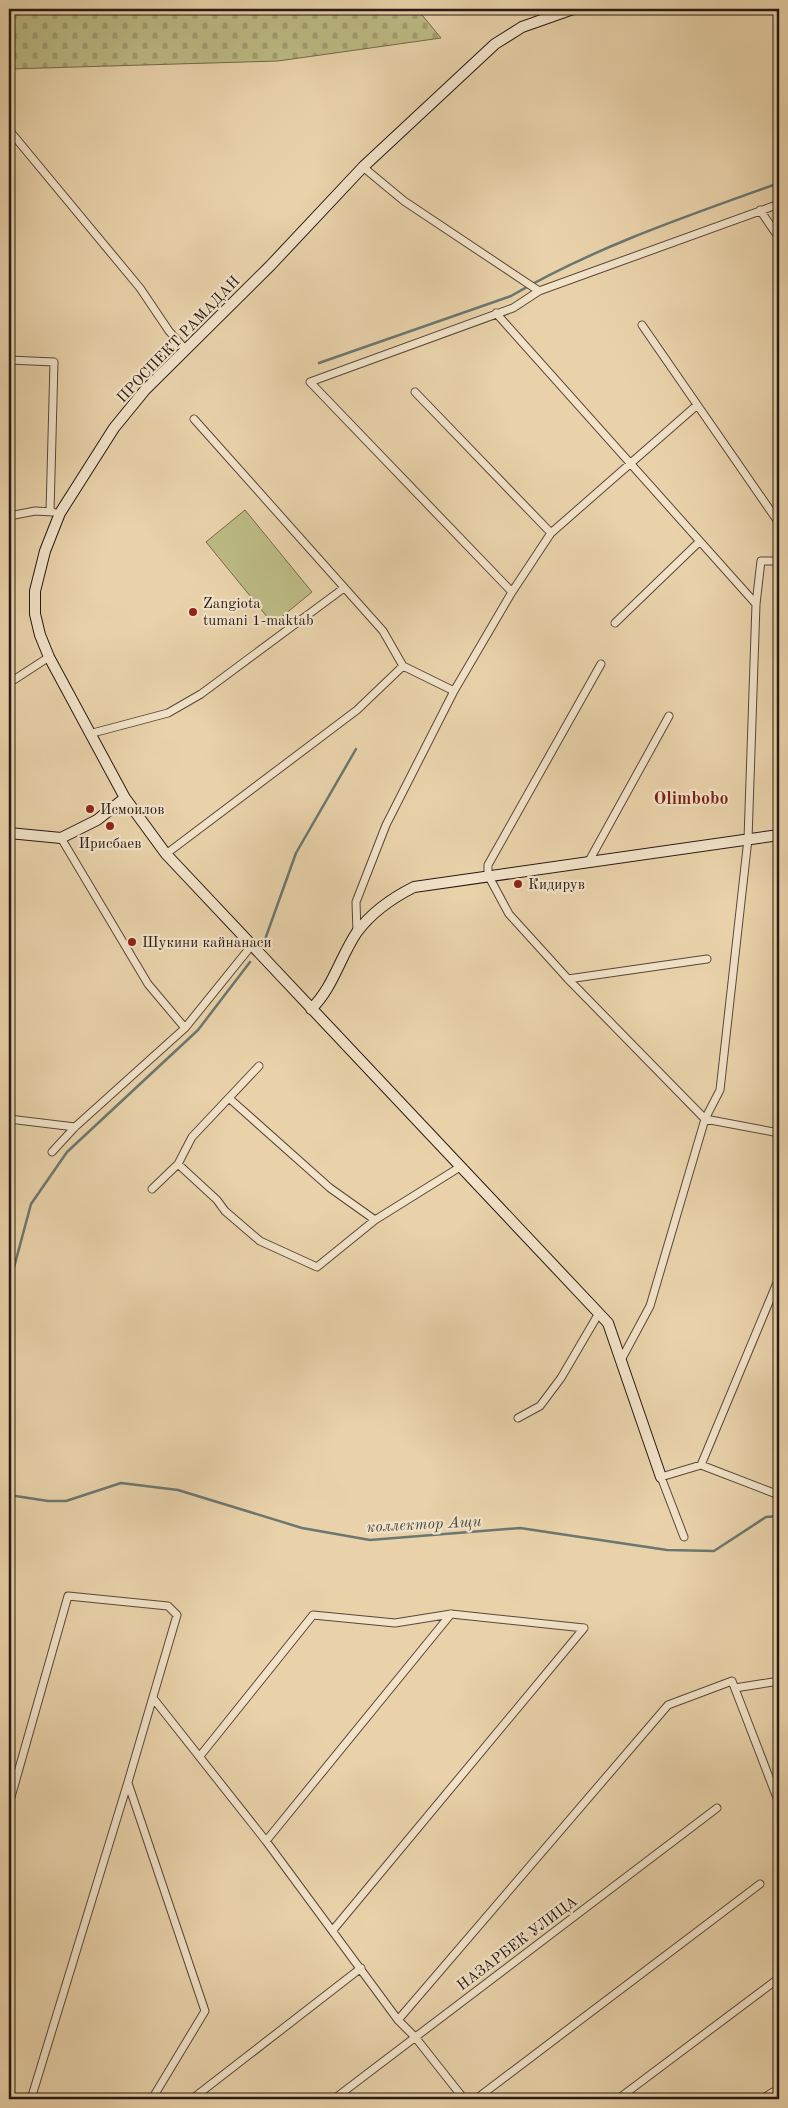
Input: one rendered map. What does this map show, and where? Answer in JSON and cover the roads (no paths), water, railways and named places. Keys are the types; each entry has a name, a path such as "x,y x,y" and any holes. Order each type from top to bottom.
{"main road":[{"name":"ПРОСПЕКТ РАМАДАН","path":"573,9 522,27 495,44 363,167 270,266 145,390 114,428 55,513 35,598 36,622 49,657 89,734 125,798 166,854 608,1323 661,1477"},
{"path":"9,833 61,838 97,820 125,798"},
{"path":"311,1009 322,998 357,933 384,904 414,887 779,835"}],"street":[{"path":"9,130 140,288 169,331 186,350"},
{"path":"363,167 404,202 536,289"},
{"path":"512,592 310,382 513,308 536,289 779,204"},
{"path":"760,210 779,238"},
{"path":"496,313 756,604"},
{"path":"642,325 696,406 779,523"},
{"path":"9,360 54,362 55,513 35,510 9,516"},
{"path":"415,392 551,533"},
{"path":"357,933 356,902 386,825 454,691 512,592 551,533 696,406"},
{"path":"194,419 383,631 403,666 454,691"},
{"path":"615,624 699,542"},
{"path":"620,1360 650,1306 704,1119 720,1090 748,839 756,604 762,561 779,561"},
{"path":"89,734 168,713 201,694 344,588"},
{"path":"9,683 24,671 49,657"},
{"path":"601,664 488,865 488,875 509,914 568,979 704,1119 779,1132"},
{"path":"166,854 357,710 403,666"},
{"path":"589,861 669,716"},
{"path":"61,838 148,984 185,1028"},
{"path":"52,1152 75,1127 185,1028 252,945"},
{"path":"568,979 707,959"},
{"path":"152,1189 178,1164 192,1137 230,1099 259,1066"},
{"path":"230,1099 330,1188 375,1220"},
{"path":"9,1118 75,1127"},
{"path":"178,1164 217,1200 225,1211 260,1241 317,1267 375,1220 460,1167"},
{"path":"700,1465 779,1278"},
{"path":"518,1418 540,1406 561,1378 599,1314"},
{"path":"684,1537 661,1477 700,1465 779,1495"},
{"path":"9,1804 68,1596 168,1606 177,1615 31,2099"},
{"path":"200,1756 313,1615 395,1623 451,1614 584,1628 333,1930"},
{"path":"266,1841 451,1614"},
{"path":"398,2020 668,1704 732,1680 779,1803"},
{"path":"735,1688 779,1681"},
{"path":"153,1698 266,1841 398,2020 415,2038 464,2099"},
{"path":"128,1782 205,2011 152,2099"},
{"name":"НАЗАРБЕК УЛИЦА","path":"334,2099 717,1808"},
{"path":"476,2099 760,1884"},
{"path":"192,2099 361,1968"},
{"path":"618,2099 779,1978"},
{"path":"762,2099 772,2092"}],"waterway":[{"path":"319,363 511,296 543,278 608,247 779,183"},
{"path":"263,945 296,853 356,749"},
{"path":"9,1286 31,1204 67,1152 198,1030 250,962"},
{"name":"коллектор Ащи","path":"9,1495 48,1501 66,1501 121,1483 178,1490 302,1528 370,1540 520,1528 667,1550 714,1551 766,1517 779,1516"}],"place":[{"name":"Zangiota tumani 1-maktab","path":"193,612"},
{"name":"Исмоилов","path":"90,809"},
{"name":"Ирисбаев","path":"110,826"},
{"name":"Кидирув","path":"518,884"},
{"name":"Шукини кайнанаси","path":"132,942"}],"district":[{"name":"Olimbobo","path":"691,798"}]}
